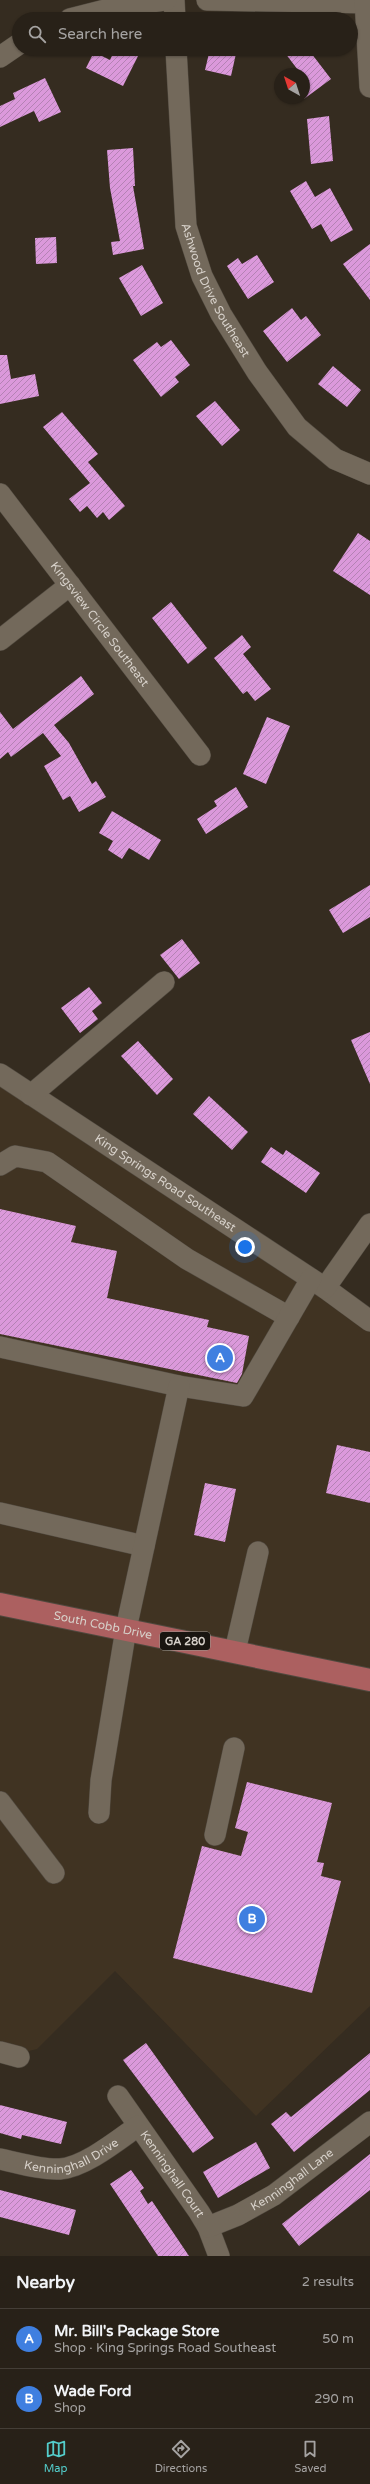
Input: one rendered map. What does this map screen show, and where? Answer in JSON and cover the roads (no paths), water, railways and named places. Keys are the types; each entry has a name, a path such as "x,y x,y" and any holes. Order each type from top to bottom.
{"main road":[{"name":"South Cobb Drive","path":"0,1604 369,1676"}],"street":[{"path":"97,12 166,0"},
{"path":"174,0 175,12"},
{"path":"207,0 367,2 370,87"},
{"path":"0,57 12,49"},
{"name":"Ashwood Drive Southeast","path":"176,56 186,226 202,276 221,314 257,372 297,427 335,459 370,474"},
{"name":"Kingsview Circle Southeast","path":"0,494 200,755"},
{"path":"0,640 70,585"},
{"path":"31,1095 164,982"},
{"name":"King Springs Road Southeast","path":"0,1074 318,1284 370,1321"},
{"path":"0,1165 15,1156 47,1162 187,1259 289,1317"},
{"path":"0,1347 179,1386 243,1396 289,1317 370,1224"},
{"path":"99,1813 101,1780 126,1629 179,1386"},
{"path":"0,1513 144,1546"},
{"path":"235,1651 258,1552"},
{"path":"215,1835 234,1748"},
{"path":"0,1802 54,1872"},
{"name":"Kenninghall Court","path":"118,2096 208,2227 219,2256"},
{"name":"Kenninghall Lane","path":"208,2227 238,2215 274,2195 370,2122"},
{"name":"Kenninghall Drive","path":"0,2158 43,2168 69,2167 93,2156 138,2126"}],"place":[{"name":"Mr. Bill's Package Store","path":"220,1358"},
{"name":"Wade Ford","path":"252,1919"}]}
